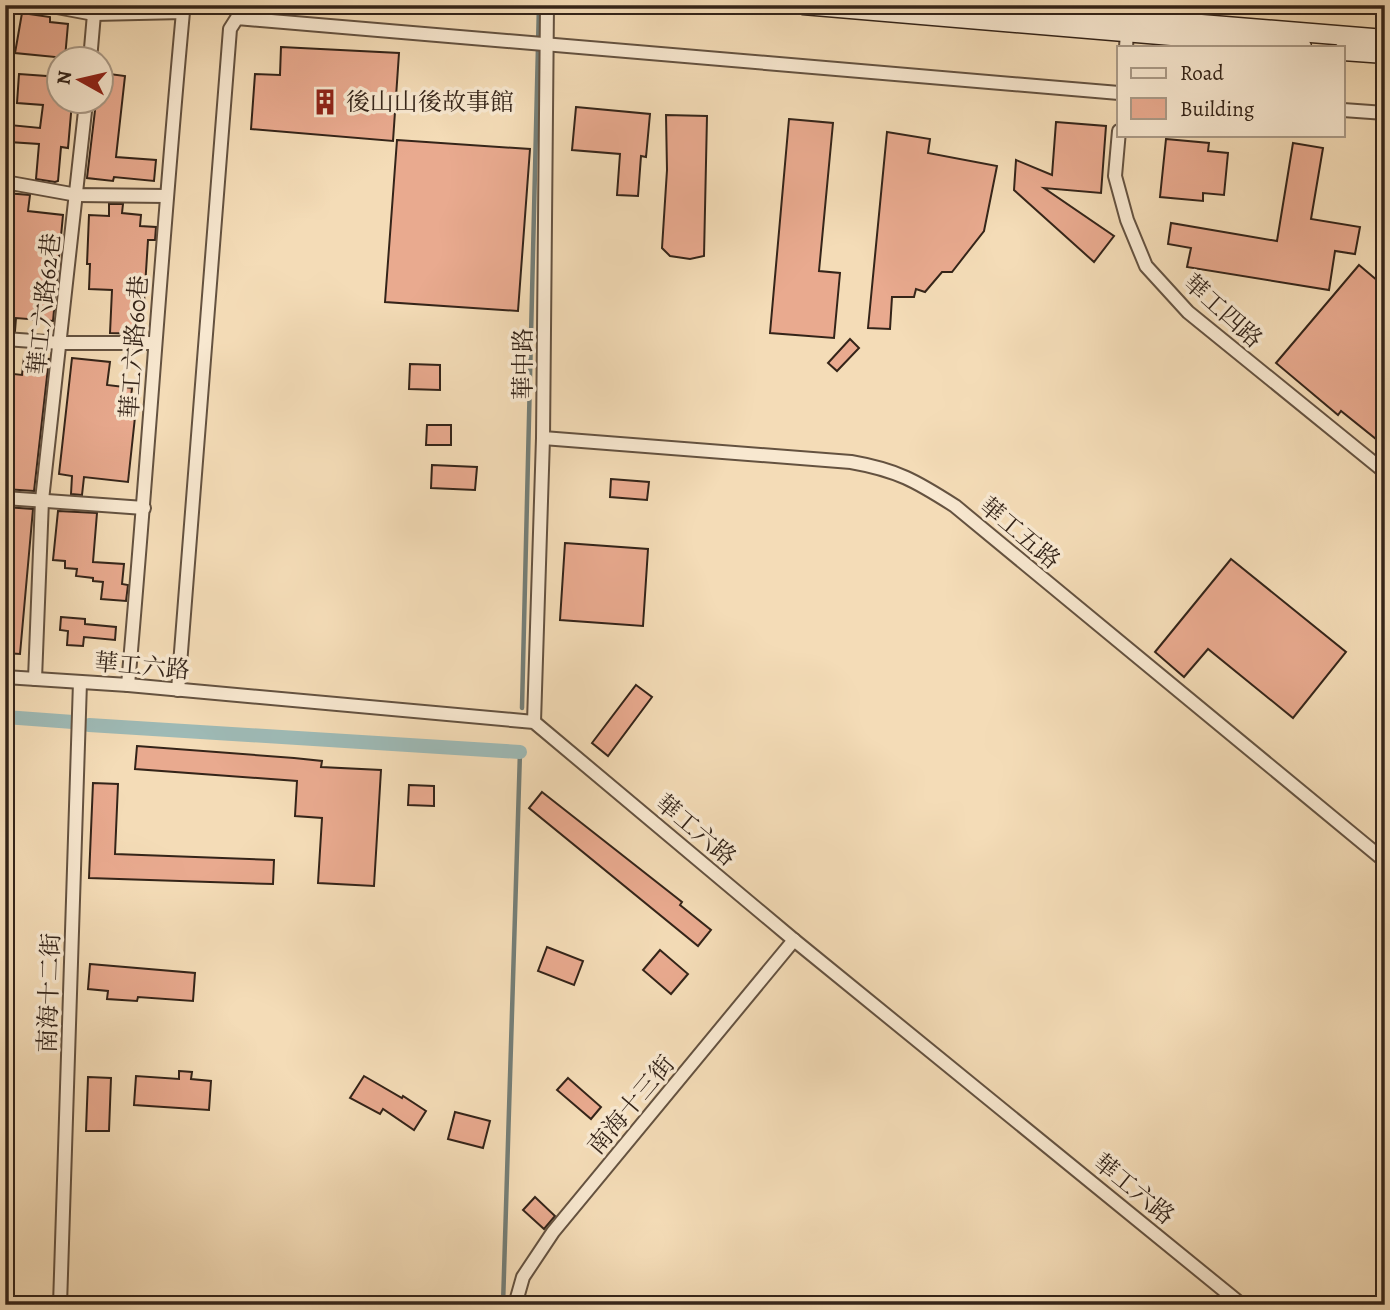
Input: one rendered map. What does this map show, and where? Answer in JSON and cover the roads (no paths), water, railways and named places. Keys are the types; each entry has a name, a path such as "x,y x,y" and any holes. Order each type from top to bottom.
{"main road":[{"path":"803,5 1385,39"},
{"path":"970,5 1294,46"},
{"path":"1344,51 1385,54"}],"street":[{"path":"5,31 8,5"},
{"path":"46,5 94,14 91,46"},
{"name":"華中路","path":"534,722 543,438 547,5"},
{"name":"華工六路60巷","path":"94,14 183,12 128,685"},
{"path":"178,690 230,29 237,18 1117,93"},
{"path":"1344,110 1385,113"},
{"name":"華工六路62巷","path":"35,679 42,500 85,116"},
{"name":"華工四路","path":"1119,136 1115,176 1127,220 1146,266 1188,312 1385,472"},
{"path":"5,181 77,195 166,196"},
{"path":"5,339 61,343 156,343"},
{"name":"華工五路","path":"543,438 851,462 884,468 918,482 955,506 1385,862"},
{"path":"5,498 144,508"},
{"name":"華工六路","path":"5,677 128,685 534,722 794,940 1242,1305"},
{"name":"南海十二街","path":"60,1305 80,682"},
{"name":"南海十三街","path":"515,1305 523,1277 553,1232 794,940"}],"waterway":[{"path":"522,708 539,5"},
{"path":"5,717 73,722"},
{"path":"89,725 520,752"},
{"path":"503,1305 520,752"}],"place":[{"name":"後山山後故事館","path":"325,102"}]}
